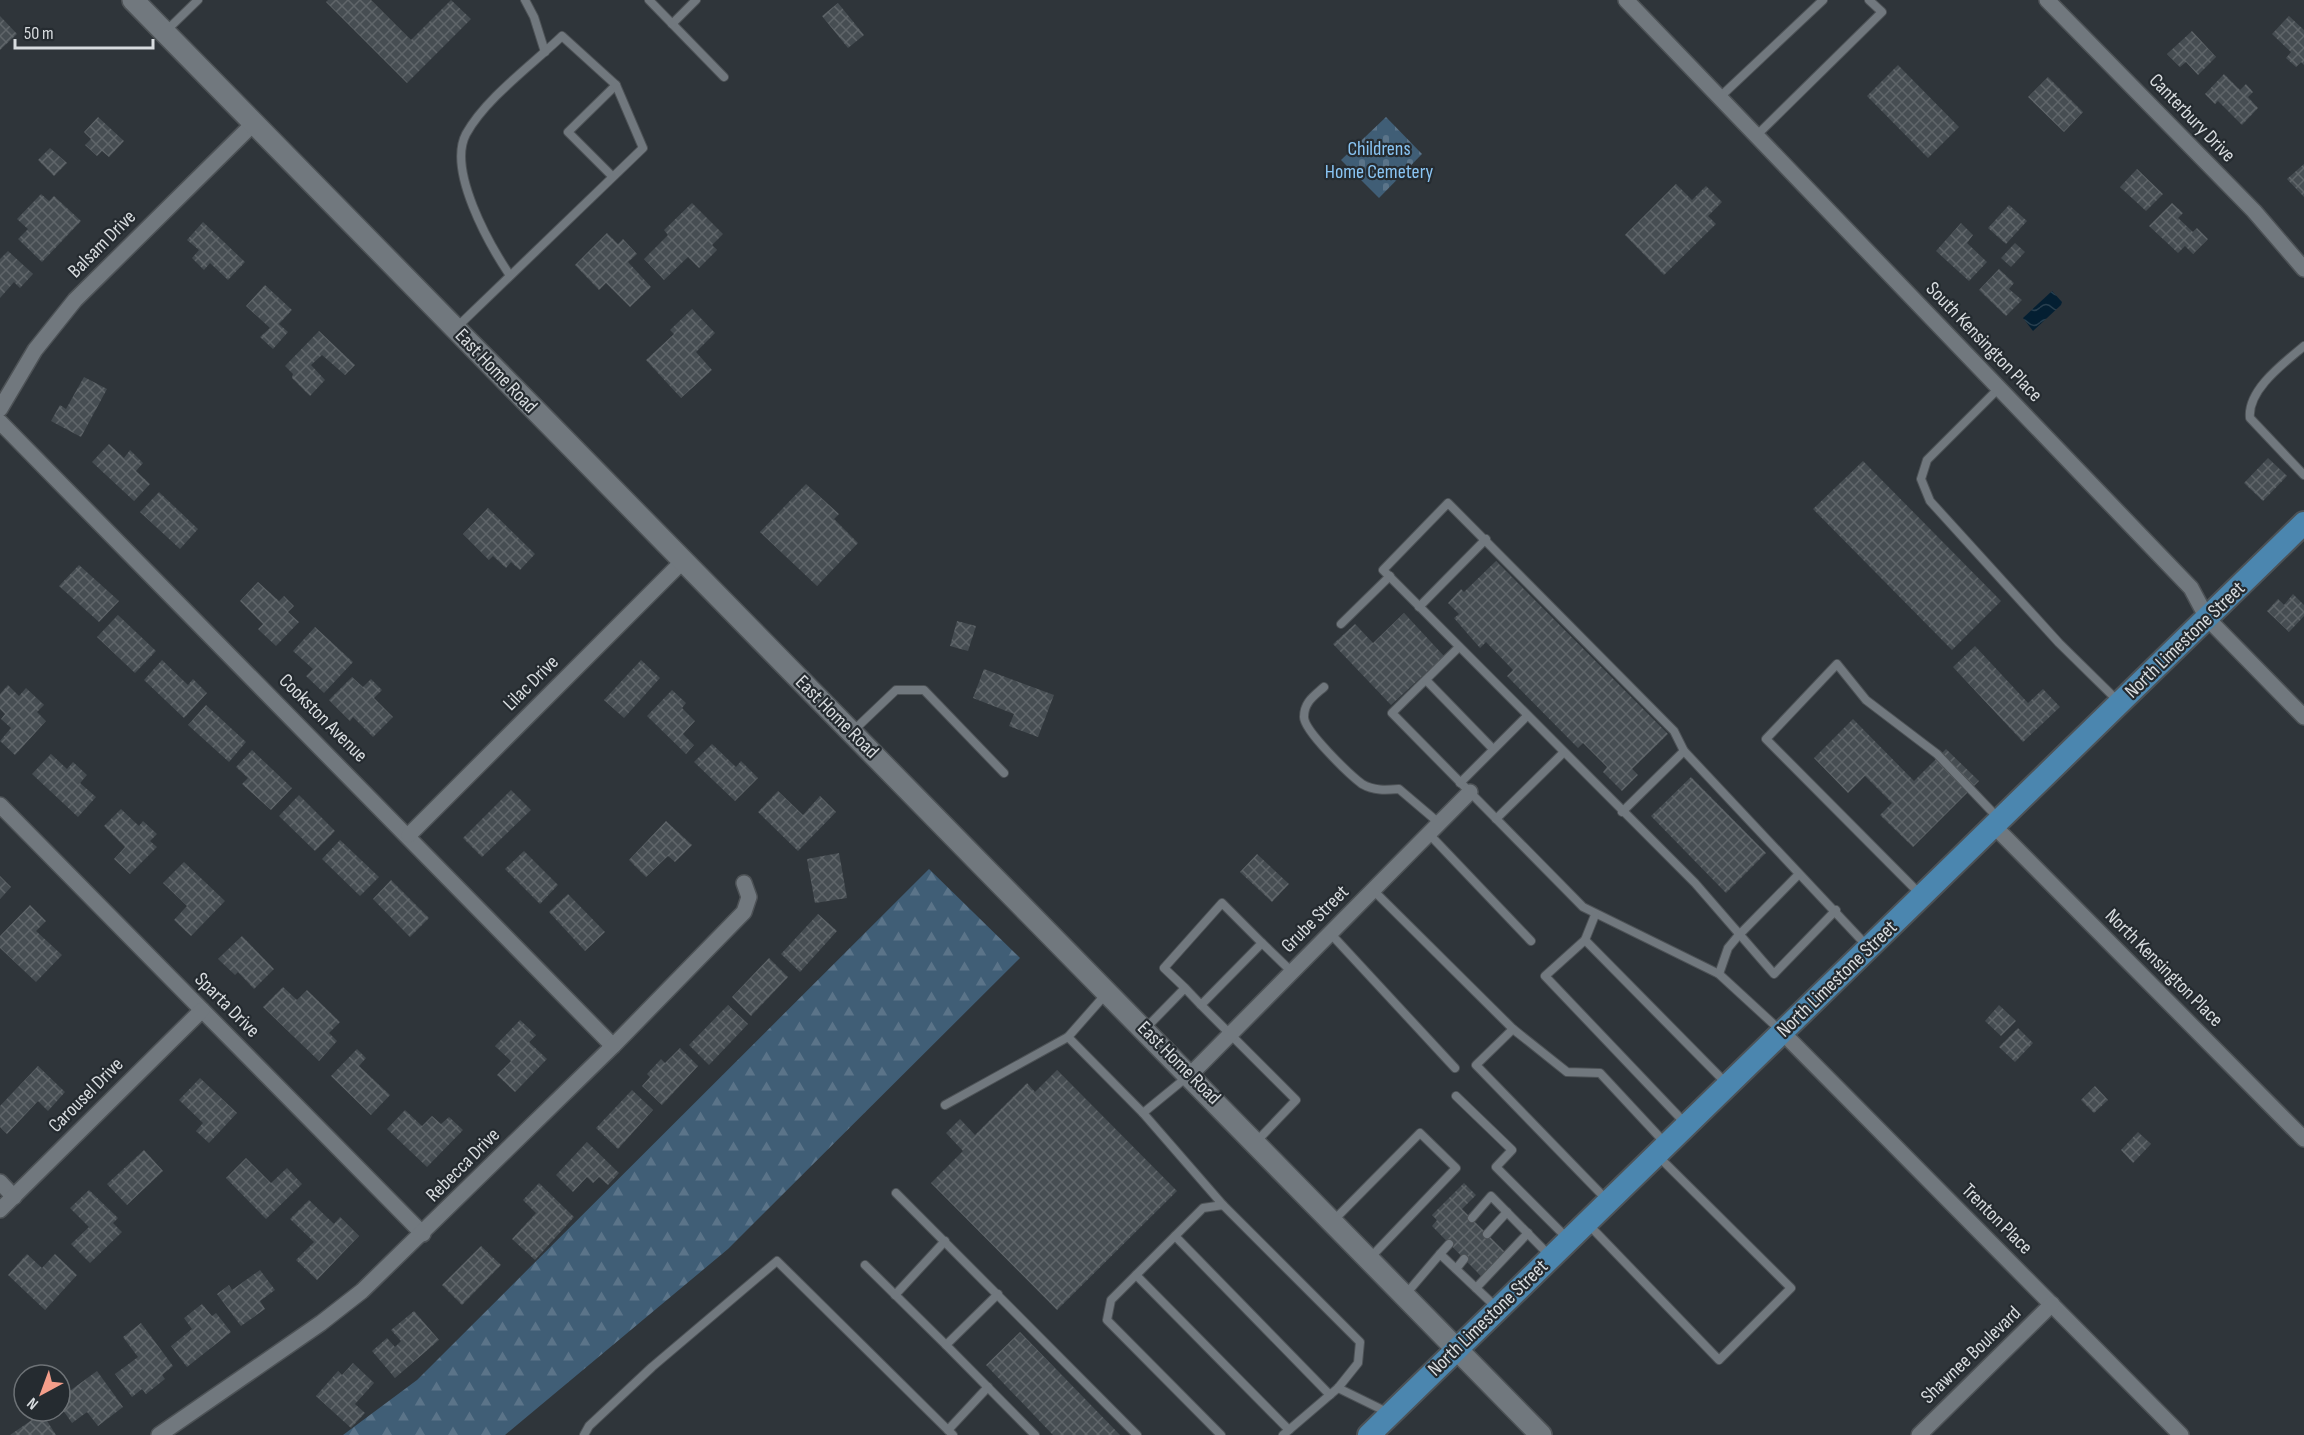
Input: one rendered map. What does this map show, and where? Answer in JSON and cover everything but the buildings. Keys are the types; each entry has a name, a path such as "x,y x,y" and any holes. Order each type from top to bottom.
{"main road":[{"name":"North Limestone Street","path":"1369,1435 2304,523"}],"street":[{"name":"East Home Road","path":"133,0 682,561 1370,1258 1541,1435"},
{"name":"South Kensington Place","path":"1626,0 2191,588 2207,618 2304,717"},
{"name":"Canterbury Drive","path":"2047,0 2254,211 2304,269"},
{"name":"Balsam Drive","path":"0,409 35,350 75,300 253,124"},
{"name":"Cookston Avenue","path":"0,422 613,1046"},
{"name":"Lilac Drive","path":"409,836 682,561"},
{"name":"Grube Street","path":"1190,1075 1434,829 1465,788"},
{"name":"Sparta Drive","path":"0,805 423,1233"},
{"name":"North Kensington Place","path":"1997,823 2304,1139"},
{"name":"Rebecca Drive","path":"159,1435 321,1323 362,1291 613,1046 744,912 749,897 744,883"},
{"name":"Carousel Drive","path":"0,1210 202,1010"},
{"name":"Trenton Place","path":"1782,1032 2181,1435"},
{"path":"0,1182 14,1197"},
{"name":"Shawnee Boulevard","path":"1919,1435 2052,1304"}],"lane":[{"path":"164,33 198,0"},
{"path":"525,0 534,17 545,52"},
{"path":"650,0 724,77"},
{"path":"672,24 696,0"},
{"path":"1720,98 1823,0"},
{"path":"1757,135 1882,12 1869,0"},
{"path":"455,329 508,274 643,148 616,85 562,36 482,111 465,136 462,165 472,201 490,245 508,274"},
{"path":"612,176 568,132 616,85"},
{"path":"2304,346 2257,394 2250,405 2250,418 2304,475"},
{"path":"1999,388 1927,460 1921,479 1930,501 2059,643 2120,703"},
{"path":"1836,910 1774,974 1738,936 1695,883 1383,570 1448,503 1674,731 1684,751 1798,875 1836,910 1869,948"},
{"path":"1419,607 1486,539"},
{"path":"1341,624 1390,576"},
{"path":"1459,647 1392,713 1583,907 1595,915 1719,974 1782,1032"},
{"path":"1922,896 1766,739 1837,664 1866,700 1937,754 1997,823"},
{"path":"1426,680 1493,749"},
{"path":"1324,687 1306,703 1304,719 1310,732 1363,784 1380,791 1399,789 1532,941"},
{"path":"852,732 896,690 924,690 1004,773"},
{"path":"1465,788 1493,749 1527,716"},
{"path":"1622,812 1684,751"},
{"path":"1496,819 1563,753"},
{"path":"1719,974 1728,948 1798,875"},
{"path":"1373,890 1513,1029 1566,1072 1600,1073 1662,1150 1791,1288 1719,1360 1587,1223"},
{"path":"1256,1142 1296,1100 1164,968 1222,903 1292,972"},
{"path":"1595,915 1584,940 1545,976 1687,1125"},
{"path":"1330,933 1455,1068"},
{"path":"1584,940 1728,1086"},
{"path":"1201,1005 1262,943"},
{"path":"1145,1029 1185,988"},
{"path":"945,1105 1068,1037 1108,992"},
{"path":"1513,1029 1476,1065 1609,1202"},
{"path":"1068,1037 1143,1113 1222,1205 1360,1342 1358,1363 1338,1388 1286,1432 1136,1275"},
{"path":"1143,1113 1190,1075"},
{"path":"1456,1096 1512,1150 1496,1167 1569,1240"},
{"path":"1333,1221 1420,1133 1456,1168 1370,1258"},
{"path":"896,1193 1137,1435"},
{"path":"1472,1218 1491,1196 1551,1257"},
{"path":"1221,1435 1107,1320 1111,1300 1203,1208 1222,1205"},
{"path":"1487,1234 1507,1212"},
{"path":"1476,1288 1528,1233"},
{"path":"1175,1236 1330,1395"},
{"path":"895,1294 945,1241"},
{"path":"1405,1295 1449,1244"},
{"path":"1440,1254 1498,1309"},
{"path":"1456,1269 1464,1259"},
{"path":"584,1435 588,1426 652,1367 777,1262 951,1433 988,1387"},
{"path":"865,1265 1035,1435"},
{"path":"946,1345 998,1293"},
{"path":"1338,1388 1391,1414"}],"green space":[{"name":"Childrens Home Cemetery","path":"1386,117 1422,154 1379,198 1341,160"},
{"path":"929,869 1020,958 728,1249 505,1435 343,1435 417,1380"}],"water":[{"path":"2052,291 2062,302 2061,305 2033,331 2023,318"}]}
